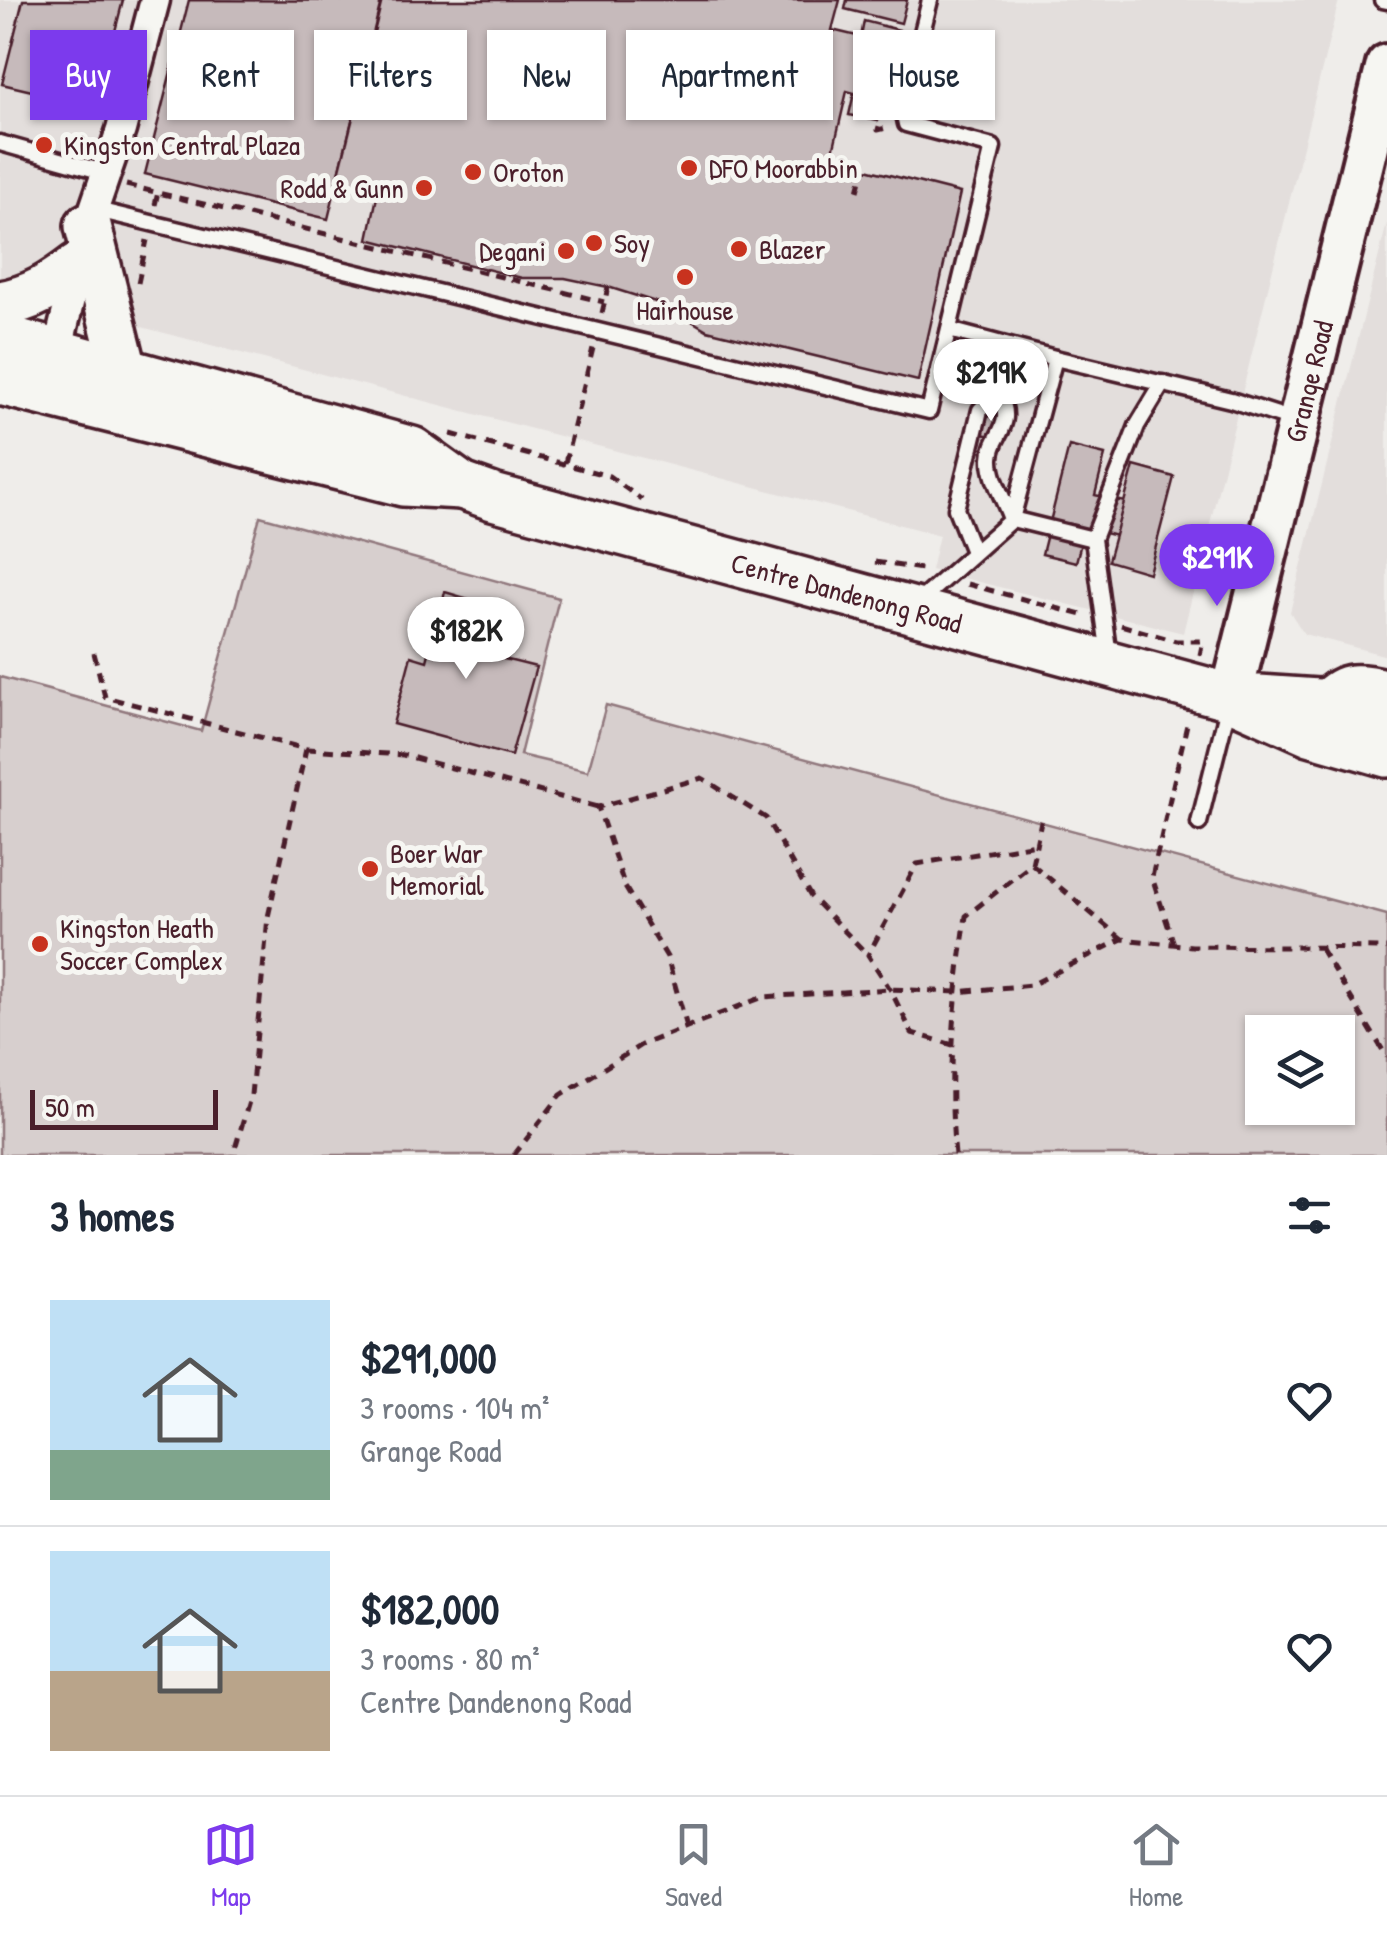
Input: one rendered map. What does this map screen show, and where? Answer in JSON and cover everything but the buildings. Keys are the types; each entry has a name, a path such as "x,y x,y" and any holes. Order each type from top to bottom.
{"main road":[{"name":"Grange Road","path":"1212,692 1300,422 1387,65"},
{"path":"0,304 45,291 87,234"},
{"path":"87,234 124,370"},
{"name":"Centre Dandenong Road","path":"0,337 52,372 402,483 462,486 1212,692 1310,732 1387,754"},
{"name":"Centre Dandenong Road","path":"0,382 52,372 124,370 412,450 462,486"},
{"name":"Centre Dandenong Road","path":"1212,692 1318,702 1387,717"}],"street":[{"path":"52,372 87,234 121,130 155,0"},
{"path":"1318,702 1328,688 1355,678 1387,684"}],"lane":[{"path":"87,234 150,223 929,411 994,147 906,124 903,110 930,0"},
{"path":"0,143 105,177"},
{"path":"949,330 1300,422"},
{"path":"973,552 956,509 980,410 998,391 1007,346"},
{"path":"908,611 1012,519 1055,358"},
{"path":"1110,666 1093,539 1137,426 1163,383"},
{"path":"998,391 1004,402 1004,427 991,462 1012,519"},
{"path":"1012,519 1093,539"},
{"path":"1198,823 1212,692"}],"path":[{"path":"858,191 864,168"},
{"path":"105,177 604,302"},
{"path":"137,296 158,192"},
{"path":"565,464 608,286"},
{"path":"434,430 609,476 650,504"},
{"path":"874,562 948,575 974,587 1176,641 1204,641 1212,692 1152,877 1174,944"},
{"path":"94,653 105,697 306,749 403,755 598,807 702,778 766,818 811,897 868,954 912,1034 954,1045"},
{"path":"233,1155 251,1095 268,917 306,749"},
{"path":"598,807 625,887 666,957 687,1027"},
{"path":"955,1155 956,992 966,916 1032,864 1040,822"},
{"path":"868,954 918,864 1036,844"},
{"path":"1032,864 1122,939"},
{"path":"514,1155 561,1095 641,1045 763,997 1031,986 1122,939 1320,949 1387,948"},
{"path":"1320,949 1387,1058"}],"shaded area":[{"name":"DFO Moorabbin","path":"0,0 1339,0 1183,633 931,570 939,535 0,290"},
{"path":"1387,223 1387,656 1304,634 1290,612"},
{"path":"260,516 559,598 520,755 588,771 606,705 1387,915 1387,1155 0,1155 0,677 201,731"}],"place":[{"name":"Kingston Central Plaza","path":"44,145"},
{"name":"DFO Moorabbin","path":"689,168"},
{"name":"Oroton","path":"473,172"},
{"name":"Rodd & Gunn","path":"424,188"},
{"name":"Soy","path":"594,243"},
{"name":"Blazer","path":"739,249"},
{"name":"Degani","path":"566,251"},
{"name":"Hairhouse","path":"685,277"},
{"name":"Boer War Memorial","path":"370,869"},
{"name":"Kingston Heath Soccer Complex","path":"40,944"}]}
